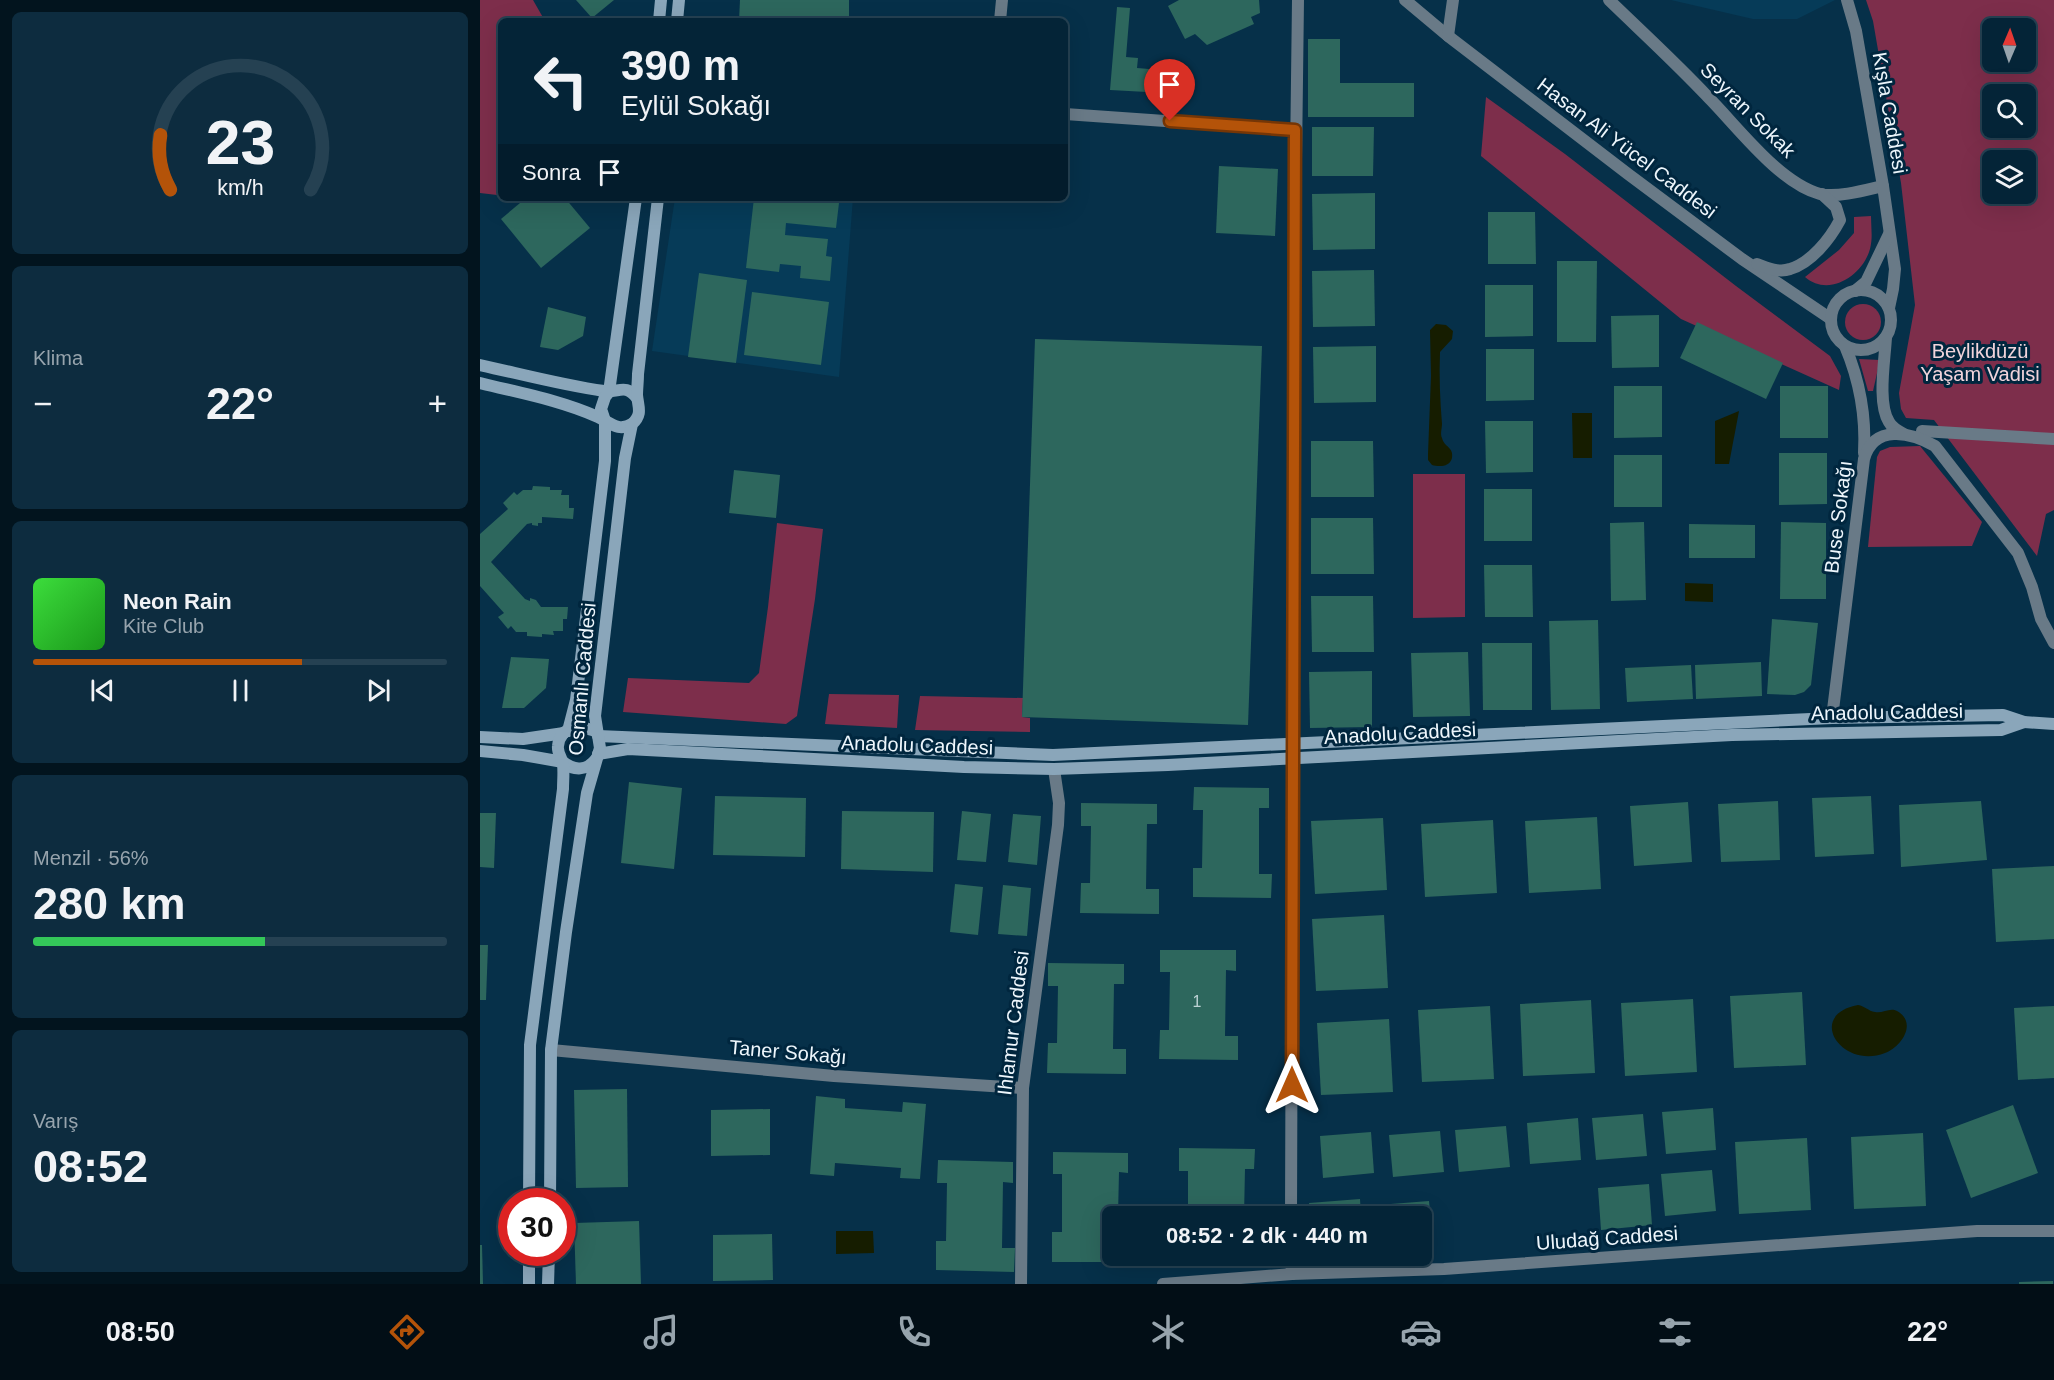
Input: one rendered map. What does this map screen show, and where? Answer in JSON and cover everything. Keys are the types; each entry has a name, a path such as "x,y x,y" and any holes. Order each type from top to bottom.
{"main road":[{"path":"658,18 661,0"},
{"path":"677,18 679,0"},
{"name":"Osmanlı Caddesi","path":"529,1188 530,1045 563,789 563,762 558,744 566,732 576,700 604,461 605,421 601,409 609,392 636,201"},
{"name":"Osmanlı Caddesi","path":"550,1188 551,1050 580,840 589,786 597,757 598,734 595,716 625,458 633,424 640,409 639,365 658,201"},
{"path":"480,365 579,388 609,392 615,389 628,390 638,398"},
{"path":"480,383 575,407 615,427 633,424"},
{"name":"Anadolu Caddesi","path":"597,757 628,749 1053,755 1832,718 2003,715 2024,722 2054,724"},
{"path":"1832,718 1832,732"},
{"name":"Anadolu Caddesi","path":"598,734 964,767 1054,768 1732,735 2001,730 2024,722"},
{"path":"480,737 523,739 566,732 577,727 584,727 598,734"},
{"path":"480,751 563,762 580,769 592,765 597,757"},
{"path":"1053,755 1054,768"},
{"path":"529,1266 529,1284"},
{"path":"548,1284 549,1266"}],"street":[{"path":"1000,18 1002,0"},
{"path":"1291,1206 1295,130 1298,0"},
{"name":"Hasan Ali Yücel Caddesi","path":"1405,0 1448,36 1742,259 1831,319"},
{"path":"1448,36 1453,0"},
{"name":"Seyran Sokak","path":"1609,0 1707,95 1776,168 1796,184 1822,194 1849,193 1883,186"},
{"name":"Kışla Caddesi","path":"1847,0 1856,32 1895,269 1889,308"},
{"path":"1068,114 1295,130"},
{"path":"1742,259 1773,270 1788,270 1804,262 1833,234 1840,220 1836,207 1822,194"},
{"path":"1886,337 1870,349 1861,351 1845,346 1840,344 1836,337 1831,319 1838,301 1866,282 1889,233"},
{"path":"1855,291 1875,294 1889,308 1891,318 1886,337 1883,404 1888,421 1894,428 1905,434 1921,438 1935,446 2018,553 2032,587 2041,619 2054,643"},
{"path":"1845,346 1859,388 1865,442 1864,459"},
{"path":"1922,431 2054,439"},
{"name":"Buse Sokağı","path":"1832,718 1864,459 1870,444 1875,440 1891,434 1905,434"},
{"name":"Ihlamur Caddesi","path":"1021,1284 1023,1088 1058,825 1059,803 1054,768"},
{"name":"Taner Sokağı","path":"551,1050 834,1076 1023,1088"},
{"name":"Uludağ Caddesi","path":"1163,1284 1292,1274 1444,1269 1977,1231 2054,1231"},
{"path":"1292,1266 1292,1274"}],"shaded area":[{"path":"1671,0 1835,0 1797,19 1753,19"},
{"path":"675,201 853,201 839,377 652,351"},
{"path":"1436,324 1446,325 1453,331 1452,339 1440,352 1441,435 1452,454 1451,461 1441,466 1432,465 1428,460 1430,330"},
{"path":"1739,411 1729,464 1715,464 1715,421"},
{"path":"1572,413 1592,413 1592,458 1573,458"},
{"path":"1685,583 1713,584 1713,602 1685,601"},
{"path":"1858,1005 1878,1012 1894,1010 1903,1016 1907,1028 1897,1046 1885,1053 1869,1056 1855,1054 1844,1048 1836,1039 1832,1029 1834,1019 1842,1011"},
{"path":"836,1231 873,1231 874,1253 836,1254"}],"green space":[{"path":"480,0 533,0 543,18 498,18 498,194 480,193"},
{"name":"Beylikdüzü Yaşam Vadisi","path":"1866,0 2054,0 2054,510 2046,514 2037,556 1934,420 1906,418 1901,409 1899,393 1915,305 1901,183 1873,21"},
{"path":"1486,97 1565,154 1830,356 1841,376 1839,390 1681,319 1481,156"},
{"path":"1871,216 1870,249 1866,259 1853,275 1844,281 1824,285 1814,283 1805,277 1839,250 1854,233 1854,217"},
{"path":"1863,304 1876,309 1881,322 1876,335 1863,340 1850,335 1845,322 1850,309"},
{"path":"1859,359 1880,360 1873,391 1868,391"},
{"path":"1920,446 1982,522 1972,546 1868,547 1877,457 1880,451 1890,447"},
{"path":"1413,474 1465,474 1465,617 1413,618"},
{"path":"777,523 823,529 797,716 786,724 623,712 628,678 749,683 759,673"},
{"path":"829,694 899,695 897,728 825,724"},
{"path":"920,696 1023,698 1022,717 1030,718 1030,732 915,730"}],"building":[{"path":"576,0 614,0 592,18"},
{"path":"740,0 849,0 849,18 739,18"},
{"path":"1179,0 1259,0 1260,13 1251,17 1254,24 1207,45 1195,34 1185,39 1168,6"},
{"path":"1117,7 1130,8 1126,57 1138,58 1137,68 1149,69 1147,92 1110,90"},
{"path":"1308,39 1340,39 1340,83 1414,83 1414,117 1308,117"},
{"path":"1312,127 1374,127 1373,176 1312,176"},
{"path":"1219,166 1278,169 1275,236 1216,233"},
{"path":"1375,193 1375,249 1313,250 1312,194"},
{"path":"522,201 568,201 590,228 541,268 501,219"},
{"path":"754,201 832,201 839,203 836,228 786,223 785,235 828,239 826,256 832,257 830,281 800,278 801,266 780,264 779,272 746,268"},
{"path":"1488,212 1535,212 1536,264 1488,264"},
{"path":"1557,261 1597,261 1596,342 1557,342"},
{"path":"1374,270 1375,326 1313,327 1312,271"},
{"path":"699,273 747,280 736,363 688,357"},
{"path":"1485,285 1533,285 1533,336 1485,337"},
{"path":"752,292 829,302 821,365 744,355"},
{"path":"548,307 586,317 583,336 558,350 540,347"},
{"path":"1659,315 1659,367 1612,368 1611,316"},
{"path":"1697,322 1783,363 1766,399 1680,358"},
{"path":"1035,339 1262,346 1248,725 1022,717"},
{"path":"1376,346 1376,402 1314,403 1313,347"},
{"path":"1486,349 1534,349 1534,400 1486,401"},
{"path":"1614,386 1662,386 1662,437 1614,438"},
{"path":"1780,386 1828,386 1828,438 1780,438"},
{"path":"1485,421 1533,421 1533,472 1486,473"},
{"path":"1311,441 1373,441 1374,497 1311,497"},
{"path":"1779,453 1827,453 1827,504 1779,505"},
{"path":"1614,455 1662,455 1662,507 1614,507"},
{"path":"734,470 780,475 776,518 729,513"},
{"path":"533,486 562,490 561,495 569,495 569,508 574,508 573,519 542,517 542,523 538,523 538,526 532,523 527,524 491,562 525,599 536,600 541,607 568,607 567,619 563,619 563,631 553,631 554,635 542,634 542,637 527,636 527,632 516,632 511,626 508,629 498,617 504,613 480,586 480,534 508,509 503,503 514,492 517,495 523,490 532,490"},
{"path":"1484,489 1532,489 1532,541 1484,541"},
{"path":"1311,518 1373,518 1374,574 1311,574"},
{"path":"1644,522 1646,600 1611,601 1610,523"},
{"path":"1781,522 1826,523 1826,599 1780,599"},
{"path":"1689,524 1755,525 1755,558 1689,558"},
{"path":"1484,565 1532,565 1533,617 1485,617"},
{"path":"1311,596 1373,596 1374,652 1312,652"},
{"path":"1772,619 1818,623 1811,685 1804,692 1795,695 1767,694"},
{"path":"1598,620 1600,709 1551,710 1549,621"},
{"path":"1482,643 1532,643 1532,710 1483,710"},
{"path":"1468,652 1470,716 1413,717 1411,653"},
{"path":"511,657 549,659 546,688 524,708 502,708"},
{"path":"1761,662 1762,696 1696,699 1695,665"},
{"path":"1691,665 1693,699 1627,702 1625,668"},
{"path":"1372,671 1372,727 1310,728 1309,672"},
{"path":"629,782 682,788 674,869 621,863"},
{"path":"1194,787 1269,788 1269,808 1259,808 1259,874 1272,874 1271,898 1193,897 1193,868 1202,868 1203,810 1193,810"},
{"path":"715,796 806,798 805,857 713,855"},
{"path":"1871,796 1874,854 1815,857 1812,798"},
{"path":"1778,801 1780,860 1721,862 1718,804"},
{"path":"1981,801 1987,860 1901,867 1899,805"},
{"path":"1688,802 1692,862 1634,866 1630,806"},
{"path":"1081,803 1157,804 1157,824 1147,824 1146,889 1159,889 1159,914 1080,913 1081,883 1090,883 1091,826 1081,826"},
{"path":"842,811 934,812 933,872 841,869"},
{"path":"962,811 991,814 986,862 957,860"},
{"path":"480,813 496,813 494,868 480,867"},
{"path":"1013,814 1041,816 1037,865 1008,862"},
{"path":"1597,817 1601,889 1529,893 1525,821"},
{"path":"1383,818 1387,890 1315,894 1311,821"},
{"path":"1493,820 1497,893 1425,897 1421,824"},
{"path":"2054,866 2054,939 1996,942 1992,869"},
{"path":"955,884 983,887 978,935 950,932"},
{"path":"1003,885 1031,888 1027,936 998,934"},
{"path":"1384,915 1388,988 1316,991 1312,919"},
{"path":"480,945 488,945 486,1000 480,1000"},
{"path":"1160,950 1236,950 1236,971 1226,970 1225,1036 1238,1036 1238,1060 1159,1059 1160,1030 1169,1030 1170,972 1160,972"},
{"path":"1048,963 1124,964 1124,984 1114,984 1113,1049 1126,1049 1126,1074 1047,1073 1048,1043 1057,1043 1058,986 1048,986"},
{"path":"1802,992 1806,1065 1734,1068 1730,996"},
{"path":"1693,999 1697,1072 1625,1076 1621,1003"},
{"path":"1591,1000 1595,1073 1523,1076 1520,1004"},
{"path":"1490,1006 1494,1079 1422,1082 1418,1010"},
{"path":"2054,1006 2054,1078 2018,1080 2014,1008"},
{"path":"1389,1019 1393,1092 1321,1095 1317,1023"},
{"path":"627,1089 628,1187 576,1188 574,1090"},
{"path":"816,1096 845,1099 845,1108 902,1112 903,1102 926,1104 920,1179 900,1178 901,1168 835,1163 834,1176 810,1174"},
{"path":"2013,1105 2038,1173 1971,1198 1946,1130"},
{"path":"1713,1108 1716,1150 1666,1154 1662,1112"},
{"path":"770,1109 770,1155 711,1156 711,1110"},
{"path":"1643,1114 1647,1156 1596,1160 1592,1118"},
{"path":"1578,1118 1581,1160 1530,1164 1527,1123"},
{"path":"1506,1126 1510,1167 1459,1172 1455,1130"},
{"path":"1440,1131 1444,1172 1393,1177 1389,1135"},
{"path":"1371,1132 1374,1173 1323,1178 1320,1136"},
{"path":"1923,1133 1926,1206 1854,1209 1851,1137"},
{"path":"1807,1138 1811,1210 1739,1214 1735,1142"},
{"path":"1179,1148 1255,1149 1254,1169 1245,1169 1244,1206 1188,1206 1188,1171 1179,1171"},
{"path":"1053,1152 1128,1153 1128,1173 1119,1172 1118,1206 1102,1206 1102,1262 1052,1262 1052,1232 1062,1232 1062,1174 1053,1174"},
{"path":"938,1160 1013,1162 1013,1183 1003,1182 1002,1248 1015,1248 1014,1272 936,1270 936,1241 946,1241 947,1183 937,1183"},
{"path":"1712,1170 1716,1211 1665,1216 1661,1174"},
{"path":"1649,1184 1652,1225 1601,1230 1598,1188"},
{"path":"1360,1199 1360,1206 1309,1206 1309,1203"},
{"path":"1429,1201 1429,1206 1378,1206"},
{"path":"639,1221 641,1284 576,1284 576,1223"},
{"path":"772,1234 773,1280 713,1281 713,1235"},
{"path":"480,1245 482,1245 483,1284 480,1284"},
{"path":"2053,1281 2053,1284 2019,1284 2019,1282"}],"route":[{"path":"1170,121 1295,130 1292,1085"}]}
